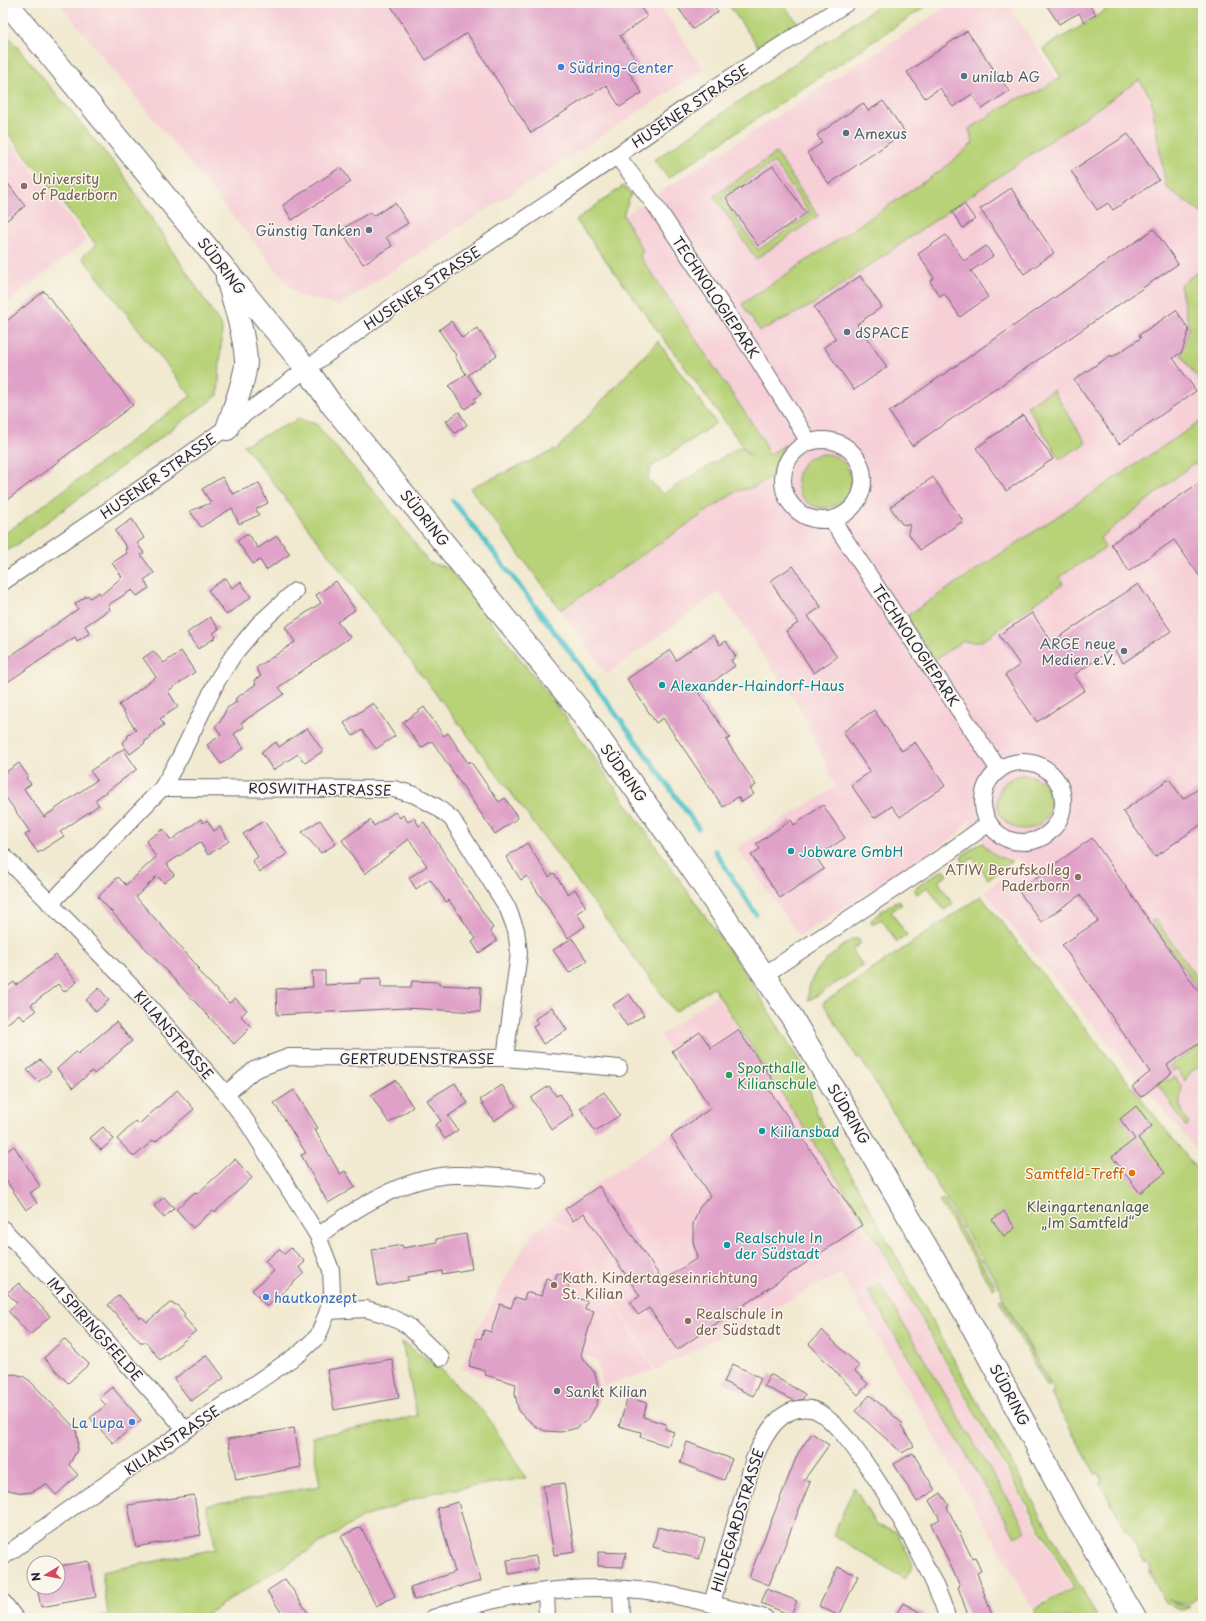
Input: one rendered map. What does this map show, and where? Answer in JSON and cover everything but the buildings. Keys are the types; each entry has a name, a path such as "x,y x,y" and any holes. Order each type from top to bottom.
{"main road":[{"name":"SÜDRING","path":"7,3 306,368 332,405 577,707 686,860 799,1029 964,1310 1072,1511 1135,1618"},
{"path":"226,272 242,337 246,361 236,402 227,429"}],"street":[{"name":"HUSENER STRASSE","path":"3,582 227,429 306,368 393,306 617,156 708,92 847,3"},
{"name":"TECHNOLOGIEPARK","path":"617,156 659,211 778,391 809,442"},
{"path":"817,440 831,440 854,453 863,471 864,485 858,502 846,515 832,520 816,521 800,514 787,499 784,492 782,478 790,456 795,450 809,442 817,440"},
{"name":"TECHNOLOGIEPARK","path":"832,520 999,770"},
{"path":"50,904 162,788 179,759 217,682 234,654 258,625 294,591"},
{"path":"1021,762 1042,766 1050,772 1062,790 1064,800 1063,811 1059,821 1049,833 1036,841 1025,843 1014,842 1004,838 989,823 983,804 984,793 988,784 999,770 1011,764 1021,762"},
{"name":"ROSWITHASTRASSE","path":"162,788 394,789 415,795 437,807 452,819 493,882 508,909 516,930 519,953 505,1058"},
{"path":"764,975 945,855 989,823"},
{"name":"KILIANSTRASSE","path":"3,855 133,988 226,1094 249,1125 318,1236 331,1270 332,1292 328,1311 318,1336 300,1353 3,1557"},
{"name":"GERTRUDENSTRASSE","path":"226,1094 254,1070 289,1057 505,1058 619,1068"},
{"path":"318,1236 378,1197 417,1181 452,1175 538,1181"},
{"name":"IM SPIRINGSFELDE","path":"3,1229 61,1290 186,1430"},
{"path":"328,1311 366,1309 384,1314 407,1325 441,1358"},
{"name":"HILDEGARDSTRASSE","path":"712,1603 754,1459 762,1441 774,1423 784,1415 801,1409 812,1410 822,1414 837,1428 868,1468 921,1556 937,1590 947,1618"},
{"path":"434,1618 505,1597 546,1591 585,1588 654,1592 712,1603 728,1613 765,1618"},
{"path":"620,1590 622,1618"},
{"path":"546,1591 547,1618"},
{"path":"3,1602 15,1618"}],"shaded area":[{"path":"59,3 659,3 703,70 339,305 297,295"},
{"path":"952,3 1007,3 1057,78 1037,92 1014,100 969,130 973,142 943,169 742,304 760,331 812,305 1139,79 1151,98 1166,187 1203,214 1203,268 1180,285 1189,328 1181,355 1203,386 1203,420 905,617 961,641 980,642 1063,584 1059,577 1105,548 1100,538 1194,463 1203,471 1203,1158 984,892 1024,861 998,856 989,850 968,819 959,834 799,936 737,848 836,787 801,709 719,592 607,674 562,611 737,491 754,487 775,464 763,439 617,220","holes":["826,453 842,460 851,475 849,492 838,504","1018,775 1034,777 1042,781 1047,788 1021,830 1005,823"]},
{"name":"University of Paderborn","path":"3,133 87,240 3,306"},
{"name":"Realschule in der Südstadt","path":"716,996 775,1083 881,1249 1071,1588 1032,1607 841,1273 656,1370 575,1233 552,1217 562,1208 709,1108 660,1036"},
{"name":"Kath. Kindertageseinrichtung St. Kilian","path":"551,1219 574,1233 654,1370 603,1386 597,1360 567,1350 515,1375 512,1388 462,1369 474,1335 531,1235"}],"green space":[{"path":"727,3 782,3 798,23 760,49"},
{"path":"883,3 931,3 668,178 654,160"},
{"path":"1115,3 1203,3 1203,214 1166,187 1151,98 1139,80 812,305 760,331 742,304 943,169 973,143 969,129 1014,100 1037,92 1061,77 1043,48 1087,23"},
{"path":"3,30 123,174 222,327 218,395 12,548 3,552 3,535 191,396 82,257 96,245 3,127"},
{"path":"776,153 818,216 756,259 714,196","holes":["774,162 810,214 758,250 722,198"]},
{"path":"623,186 631,194 623,215 643,251 640,256 763,440 769,455 785,445 775,464 774,473 771,477 754,487 737,491 561,610 470,488 557,449 658,341 716,423 651,467 648,479 663,494 741,446 751,457 576,220"},
{"path":"1203,268 1203,386 1181,355 1189,328 1180,285"},
{"path":"1053,390 1086,443 1060,459 1027,406"},
{"path":"299,419 316,424 392,513 429,563 449,568 564,715 747,976 802,1065 818,1116 1098,1618 1038,1618 1034,1609 1074,1588 882,1249 713,987 675,1012 460,725 244,445"},
{"path":"1203,420 1203,471 1194,463 1100,538 1105,548 1059,577 1063,584 980,642 961,642 935,660 905,617"},
{"path":"819,454 829,454 839,458 847,466 851,476 851,486 847,496 839,504 829,508 819,508 809,504 801,496 797,486 797,476 801,466 809,458"},
{"path":"1019,775 1029,775 1039,779 1047,787 1051,797 1051,807 1047,817 1039,825 1029,829 1019,829 1009,825 1001,817 997,807 997,797 1001,787 1009,779"},
{"path":"982,842 995,854 1012,861 988,879 973,858 964,864 961,856"},
{"path":"944,869 948,875 938,881 953,904 944,910 928,887 917,894 914,889"},
{"name":"Kleingartenanlage „Im Samtfeld“","path":"981,896 1203,1177 1203,1593 1189,1604 1173,1601 1168,1598 1173,1602 1190,1607 1182,1610 1166,1603 1149,1571 1153,1574 1147,1562 1145,1563 1100,1483 1103,1481 1098,1472 1096,1475 1051,1394 1054,1391 1000,1293 1002,1291 860,1058 858,1059 823,1003"},
{"path":"899,900 902,904 891,912 907,935 897,942 881,919 872,925 871,920 884,909"},
{"path":"1156,920 1203,987 1203,996 1151,921"},
{"path":"852,939 858,939 861,943 852,950 863,966 808,1001 811,981 821,965"},
{"path":"1200,1045 1203,1049 1203,1063 1193,1070 1185,1081 1177,1069 1173,1071 1170,1066"},
{"path":"1161,1071 1168,1081 1175,1077 1182,1087 1180,1097 1181,1106 1189,1124 1186,1127 1153,1076"},
{"path":"943,1199 996,1287 993,1289 939,1201"},
{"path":"879,1283 1026,1530 1015,1536 868,1290"},
{"path":"1002,1298 1050,1386 1047,1387 999,1300"},
{"path":"402,1342 439,1367 487,1416 526,1478 431,1493 361,1518 200,1618 97,1618 108,1615 102,1572 216,1549 206,1505 320,1486 312,1437 417,1416"},
{"path":"854,1487 876,1525 897,1532 913,1565 905,1579 833,1535"}],"waterway":[{"path":"453,501 578,663 698,828"},
{"path":"715,851 756,914"}],"place":[{"name":"Südring-Center","path":"561,67"},
{"name":"unilab AG","path":"964,76"},
{"name":"Amexus","path":"846,133"},
{"name":"University of Paderborn","path":"24,186"},
{"name":"Günstig Tanken","path":"369,230"},
{"name":"dSPACE","path":"847,332"},
{"name":"ARGE neue Medien e.V.","path":"1124,651"},
{"name":"Alexander-Haindorf-Haus","path":"662,685"},
{"name":"Jobware GmbH","path":"791,851"},
{"name":"ATIW Berufskolleg Paderborn","path":"1078,877"},
{"name":"Sporthalle Kilianschule","path":"729,1075"},
{"name":"Kiliansbad","path":"762,1131"},
{"name":"Samtfeld-Treff","path":"1132,1173"},
{"name":"Realschule In der Südstadt","path":"727,1245"},
{"name":"Kath. Kindertageseinrichtung St. Kilian","path":"554,1285"},
{"name":"hautkonzept","path":"266,1297"},
{"name":"Realschule in der Südstadt","path":"688,1321"},
{"name":"Sankt Kilian","path":"557,1391"},
{"name":"La Lupa","path":"132,1422"}]}
